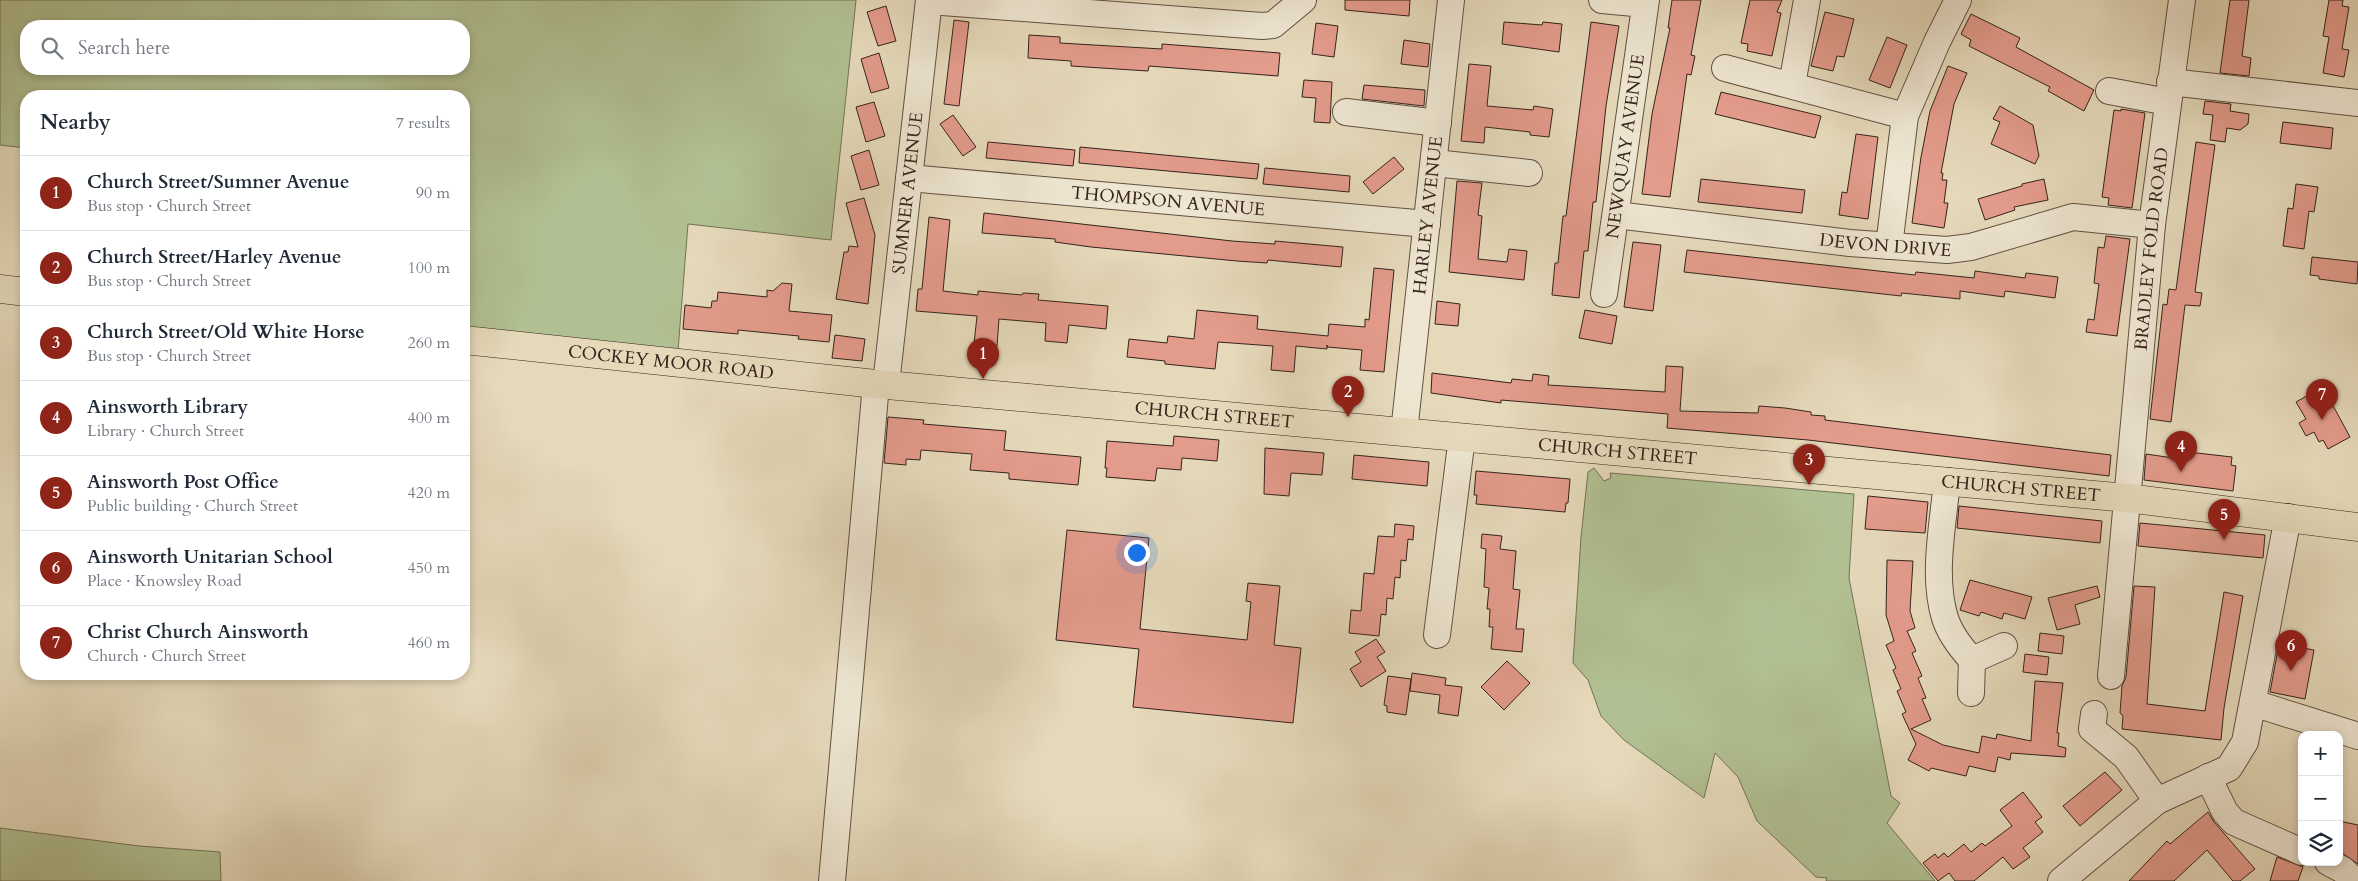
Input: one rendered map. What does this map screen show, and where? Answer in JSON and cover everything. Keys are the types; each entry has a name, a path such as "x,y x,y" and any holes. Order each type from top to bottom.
{"main road":[{"path":"0,289 20,291"},
{"name":"COCKEY MOOR ROAD","path":"470,341 881,384"},
{"name":"CHURCH STREET","path":"881,384 2127,498 2358,527"}],"street":[{"path":"929,1 1262,26 1273,25 1303,0"},
{"name":"HARLEY AVENUE","path":"1404,432 1451,0"},
{"path":"1602,0 1645,2"},
{"path":"1792,85 1807,0"},
{"path":"1889,246 1905,116 1937,42 1958,0"},
{"name":"BRADLEY FOLD ROAD","path":"2111,676 2152,225 2182,0"},
{"name":"SUMNER AVENUE","path":"832,881 881,384 929,1"},
{"name":"NEWQUAY AVENUE","path":"1604,294 1645,2"},
{"path":"1725,67 1905,116"},
{"path":"2109,91 2169,92 2358,103"},
{"path":"1346,112 1438,123"},
{"path":"1434,164 1528,173"},
{"name":"THOMPSON AVENUE","path":"908,178 1427,224"},
{"name":"DEVON DRIVE","path":"1616,215 1889,246 1947,250 1971,247 2073,217 2152,225"},
{"path":"1436,638 1462,437"},
{"path":"1947,481 1940,556 1941,599 1946,620 1959,646 1972,660 1971,693"},
{"path":"2061,881 2156,801 2229,768 2245,742 2288,517"},
{"path":"1972,660 2004,646"},
{"path":"2253,704 2358,736"},
{"path":"2094,714 2092,729 2126,757 2156,801"},
{"path":"2208,777 2224,812 2234,822 2298,850"},
{"path":"2336,866 2343,870 2354,881"}],"green space":[{"path":"0,0 856,0 831,240 688,224 678,351 470,330 470,90 20,90 20,147 0,145"},
{"path":"1594,468 1604,481 1611,478 1610,473 1854,494 1849,578 1891,796 1900,803 1887,823 1935,881 1826,881 1827,878 1816,877 1757,821 1738,777 1715,753 1704,798 1624,740 1601,716 1588,680 1573,663 1581,537 1588,472"},
{"path":"0,828 139,846 220,852 221,881 0,881"}],"building":[{"path":"1345,0 1410,0 1409,16 1345,10"},
{"path":"1672,0 1701,0 1691,55 1695,56 1691,75 1687,74 1670,197 1642,194 1652,114 1670,28 1668,28"},
{"path":"1750,0 1782,0 1777,12 1781,13 1772,56 1747,51 1748,44 1741,43"},
{"path":"2230,0 2249,0 2242,56 2251,58 2249,76 2220,73"},
{"path":"2329,0 2343,0 2342,6 2349,7 2342,49 2349,50 2344,77 2323,73 2329,37 2323,36"},
{"path":"886,6 896,41 878,46 867,12"},
{"path":"1825,12 1854,19 1844,57 1837,56 1833,71 1811,66"},
{"path":"1971,14 2020,38 2016,47 2094,90 2084,111 2048,91 2050,87 1969,46 1971,40 1961,34"},
{"path":"954,20 969,22 959,106 944,104"},
{"path":"1504,22 1542,25 1543,22 1562,24 1559,52 1502,44"},
{"path":"1591,22 1619,26 1606,106 1596,202 1593,202 1588,251 1584,251 1579,298 1552,295 1555,263 1558,263 1563,216 1566,216"},
{"path":"1316,23 1338,26 1334,57 1312,54"},
{"path":"1029,35 1060,37 1060,43 1162,49 1162,44 1280,53 1278,76 1149,66 1148,71 1071,66 1071,61 1028,58"},
{"path":"1887,37 1907,45 1890,88 1869,80"},
{"path":"1404,40 1430,44 1428,67 1401,64"},
{"path":"879,53 889,88 871,93 861,59"},
{"path":"1469,64 1491,66 1487,106 1533,110 1534,106 1553,109 1549,137 1530,135 1530,132 1485,127 1484,143 1461,141"},
{"path":"1948,66 1967,73 1954,104 1941,173 1943,173 1942,180 1947,180 1944,203 1948,203 1944,228 1912,223 1921,157 1930,111"},
{"path":"1304,80 1332,82 1330,123 1314,122 1316,98 1302,97"},
{"path":"1364,85 1425,90 1424,106 1362,99"},
{"path":"1721,92 1821,116 1815,138 1715,114"},
{"path":"2205,101 2231,104 2230,111 2249,114 2248,124 2240,130 2227,128 2225,142 2210,140 2213,115 2203,114"},
{"path":"874,102 885,136 866,142 856,107"},
{"path":"2000,106 2033,125 2039,156 2035,164 1991,144 2000,122 1993,119"},
{"path":"2121,109 2145,113 2132,208 2108,205 2109,198 2102,197 2114,110 2121,111"},
{"path":"953,115 976,147 963,156 940,124"},
{"path":"2283,122 2333,128 2331,149 2280,143"},
{"path":"1856,134 1878,137 1868,219 1839,215 1842,192 1847,193"},
{"path":"988,142 1075,150 1073,166 986,158"},
{"path":"2196,142 2215,145 2195,292 2202,293 2200,306 2185,305 2171,422 2150,419 2163,304 2167,305 2169,289 2176,290"},
{"path":"1080,147 1259,164 1257,179 1079,163"},
{"path":"869,150 879,185 861,190 851,156"},
{"path":"1394,157 1404,169 1373,194 1363,182"},
{"path":"1265,168 1350,176 1349,192 1263,184"},
{"path":"1701,179 1805,190 1802,213 1698,202"},
{"path":"2044,179 2048,200 2014,207 2015,210 1985,220 1978,199 2022,186 2022,184"},
{"path":"1457,181 1482,183 1478,215 1482,216 1478,259 1507,262 1509,249 1527,251 1524,280 1449,272"},
{"path":"2296,184 2318,187 2314,212 2309,211 2304,249 2283,246 2288,208 2293,209"},
{"path":"864,198 875,235 868,304 836,299 844,252 848,252 849,246 858,247 846,203"},
{"path":"984,213 1232,241 1275,244 1275,241 1343,247 1341,267 1268,260 1267,263 1237,261 1091,247 1055,242 1055,239 982,233"},
{"path":"929,217 950,220 943,291 978,295 978,291 1022,295 1023,293 1039,294 1038,300 1108,306 1106,329 1069,325 1067,343 1045,341 1046,323 999,319 997,346 974,344 977,316 916,311 918,289 922,289"},
{"path":"2106,236 2130,239 2117,336 2086,332 2088,319 2094,320 2099,284 2094,283 2098,247 2104,248"},
{"path":"1633,242 1661,245 1653,311 1624,307"},
{"path":"1687,250 1915,275 1916,272 1974,278 1975,271 2025,278 2026,273 2058,277 2055,298 2005,291 2004,297 1960,291 1960,299 1902,293 1901,296 1684,272"},
{"path":"2312,257 2358,262 2357,284 2319,279 2319,276 2310,275"},
{"path":"1374,268 1394,270 1384,372 1360,370 1362,350 1327,347 1327,349 1296,346 1294,372 1271,370 1273,346 1218,342 1215,369 1165,364 1165,361 1127,357 1129,339 1167,343 1168,336 1194,339 1197,310 1258,316 1257,329 1328,336 1329,324 1365,327 1365,319 1369,320"},
{"path":"782,283 792,284 789,311 832,315 829,342 798,339 799,336 738,330 738,334 683,329 685,305 711,308 712,301 717,301 718,292 767,297 767,290 773,291"},
{"path":"1437,301 1460,304 1458,326 1435,324"},
{"path":"1585,310 1617,316 1612,344 1579,338"},
{"path":"835,335 865,339 862,361 832,358"},
{"path":"1666,366 1683,367 1680,411 1758,413 1759,406 1785,408 1811,412 1811,415 1825,416 1825,420 2111,455 2109,476 1808,440 1667,428 1668,414 1501,400 1501,403 1431,393 1432,373 1511,383 1512,379 1532,381 1533,374 1549,376 1548,385 1665,392"},
{"path":"2323,387 2350,437 2328,449 2323,440 2319,442 2314,432 2306,436 2299,423 2306,419 2296,402"},
{"path":"888,417 924,420 923,424 1006,431 1004,450 1081,457 1078,485 1009,479 1009,473 970,470 972,454 921,450 920,460 906,459 906,465 884,463"},
{"path":"1174,436 1219,440 1217,461 1182,458 1181,470 1157,468 1155,481 1106,477 1107,441 1173,446"},
{"path":"1265,448 1324,453 1322,475 1291,473 1289,496 1264,494"},
{"path":"2188,452 2232,457 2231,465 2236,466 2233,491 2144,480 2146,454 2187,460"},
{"path":"1354,455 1429,462 1427,486 1352,479"},
{"path":"1476,471 1570,479 1568,503 1566,503 1565,512 1476,504 1477,495 1474,495"},
{"path":"1868,496 1928,502 1925,533 1865,529"},
{"path":"1959,506 2102,521 2100,543 1957,528"},
{"path":"2140,523 2265,535 2263,558 2138,546"},
{"path":"1395,524 1414,526 1413,540 1408,539 1406,561 1401,560 1400,578 1395,577 1393,599 1387,598 1386,615 1381,614 1379,636 1349,633 1351,610 1361,611 1364,573 1374,574 1378,536 1394,537"},
{"path":"1067,530 1149,538 1140,629 1247,640 1251,602 1246,601 1248,583 1280,586 1274,645 1301,648 1293,723 1133,707 1139,649 1056,640"},
{"path":"1482,534 1502,536 1500,549 1516,551 1513,589 1520,590 1516,629 1524,629 1522,652 1491,649 1493,627 1489,627 1490,609 1487,609 1489,588 1484,587 1486,549 1481,548"},
{"path":"1887,560 1913,561 1910,611 1915,628 1907,631 1916,651 1912,653 1922,676 1918,678 1926,698 1922,699 1931,720 1911,729 1943,745 1979,753 1982,736 1996,739 1997,734 2031,741 2035,681 2063,683 2057,733 2059,733 2058,746 2066,748 2065,757 2011,753 2010,760 1998,757 1995,772 1969,766 1966,776 1931,768 1929,771 1908,760 1916,744 1902,714 1906,712 1897,691 1901,689 1893,670 1896,668 1886,645 1894,641 1886,615"},
{"path":"1970,580 2032,597 2025,619 2004,613 2002,619 1981,612 1979,616 1960,610"},
{"path":"2097,586 2100,597 2075,605 2080,624 2057,630 2048,598"},
{"path":"2134,586 2155,587 2147,704 2205,711 2224,592 2243,596 2224,708 2221,740 2122,729 2123,716 2120,713 2122,686 2126,677"},
{"path":"2040,633 2064,636 2062,654 2038,651"},
{"path":"1376,639 1385,652 1377,657 1386,671 1361,687 1350,669 1361,662 1355,652"},
{"path":"2279,644 2314,650 2305,699 2270,692"},
{"path":"2025,654 2049,657 2047,675 2023,672"},
{"path":"1507,661 1530,683 1504,710 1481,687"},
{"path":"1412,673 1446,678 1445,685 1462,687 1458,716 1438,713 1440,695 1410,691"},
{"path":"1388,676 1411,679 1406,715 1387,712 1387,706 1384,705"},
{"path":"2105,772 2122,790 2080,826 2063,806"},
{"path":"2023,792 2042,817 2035,822 2043,832 2023,848 2030,857 2013,869 2003,857 1974,881 1955,881 1949,873 1938,881 1923,863 1935,854 1938,858 1944,853 1948,857 1964,844 1971,852 1982,843 1985,846 2012,826 2000,810"},
{"path":"2208,812 2214,822 2255,869 2240,881 2233,881 2207,850 2174,881 2129,881 2167,841 2170,844"},
{"path":"2343,822 2358,825 2358,864 2343,854"},
{"path":"2277,857 2303,867 2298,881 2270,881"}],"place":[{"name":"Church Street/Sumner Avenue","path":"983,379"},
{"name":"Church Street/Harley Avenue","path":"1348,417"},
{"name":"Christ Church Ainsworth","path":"2322,420"},
{"name":"Ainsworth Library","path":"2181,472"},
{"name":"Church Street/Old White Horse","path":"1809,485"},
{"name":"Ainsworth Post Office","path":"2224,540"},
{"name":"Ainsworth Unitarian School","path":"2291,671"}]}
